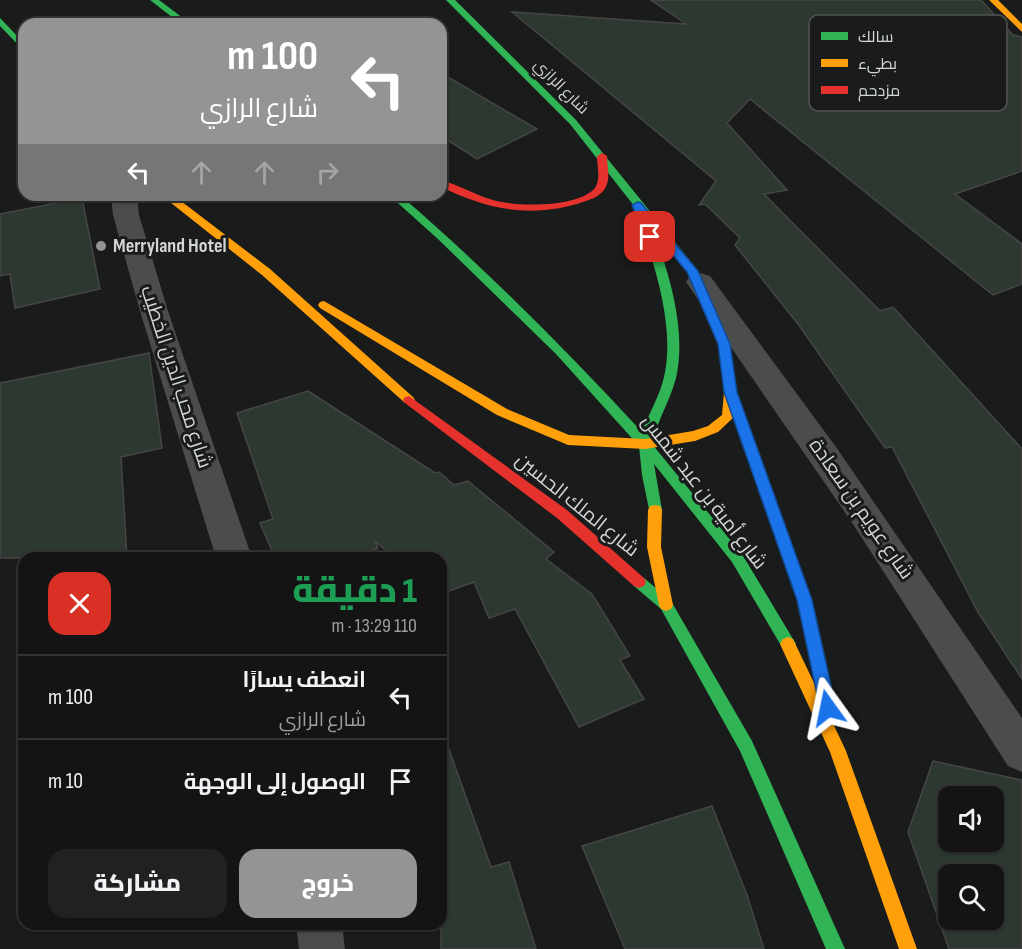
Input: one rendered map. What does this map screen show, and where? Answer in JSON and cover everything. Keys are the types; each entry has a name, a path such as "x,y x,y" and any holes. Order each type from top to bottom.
{"main road":[{"path":"154,0 179,18"},
{"name":"شارع الرازي","path":"450,0 573,122 692,271 724,344 730,392 805,600 838,751"},
{"path":"993,0 1022,29"},
{"path":"0,21 18,41"},
{"path":"447,186 466,197 500,207 532,212 553,209 596,193 602,182 602,156"},
{"name":"شارع الملك الحسين","path":"174,201 266,272 410,401 562,514 666,605 746,746 836,949"},
{"name":"شارع أمية بن عبد شمس","path":"401,201 443,238 560,351 645,444 737,558 794,655 838,751 908,949"},
{"name":"شارع الرازي","path":"638,205 657,253 666,291 671,339 671,372 645,444 656,517 654,548 666,605"},
{"path":"266,272 354,322 502,412 568,440 645,444 695,436 713,429 728,417 730,392"}],"street":[{"name":"شارع محب الدين الخطيب","path":"125,201 126,214 154,311 232,552"},
{"name":"شارع عويم بن سعادة","path":"692,271 749,347 902,567 1022,753"},
{"path":"320,930 322,949"}],"building":[{"path":"651,0 981,0 995,15 809,15 809,111 1007,111 1007,28 1013,35 1022,37 1022,171 955,194 1022,244 1022,284 993,295 750,99 727,123 787,190 764,194 880,311 893,307 1022,449 1022,679 978,612 892,447 885,448 798,324 735,245 740,238 705,204 699,205 716,181 512,12 686,24"},
{"path":"447,76 537,129 477,159 447,140"},
{"path":"67,201 83,201 100,289 15,308 10,274 0,276 0,214"},
{"path":"149,353 162,448 121,457 127,552 18,552 18,558 0,558 0,383"},
{"path":"308,391 435,473 439,472 454,485 468,481 554,552 546,559 592,594 630,656 620,660 644,699 579,727 515,609 489,618 474,582 447,592 447,552 387,552 375,541 378,548 368,552 272,552 260,523 273,519 237,413"},
{"path":"447,744 491,867 509,862 536,949 441,949 441,930 447,930"},
{"path":"933,761 1022,780 1022,949 949,949 942,930 1004,930 1004,864 938,864 938,918 908,832"},
{"path":"712,806 747,895 764,949 625,949 582,846"}],"traffic: fast":[{"path":"154,0 179,18"},
{"path":"450,0 573,122 692,271 724,344 730,392 749,444"},
{"path":"0,21 18,41"},
{"path":"401,201 443,238 560,351 645,444 737,558 788,644"},
{"path":"646,227 658,260 667,298 673,356 669,381 651,424 645,448 655,510"},
{"path":"639,582 666,605 746,746 836,949"}],"traffic: slow":[{"path":"993,0 1022,29"},
{"path":"174,201 266,272 409,400"},
{"path":"324,305 502,412 568,440 645,444 695,436 713,429 728,417 730,392"},
{"path":"749,444 805,600 824,690"},
{"path":"655,510 654,547 666,605"},
{"path":"788,644 838,751 908,949"}],"traffic: jam":[{"path":"447,186 506,207 523,209 558,206 598,191 603,181 602,156"},
{"path":"409,400 562,514 639,582"}],"place":[{"name":"Merryland Hotel","path":"101,246"}],"route":[{"path":"650,237 638,205 692,271 724,344 730,392 805,600 828,708"}]}
